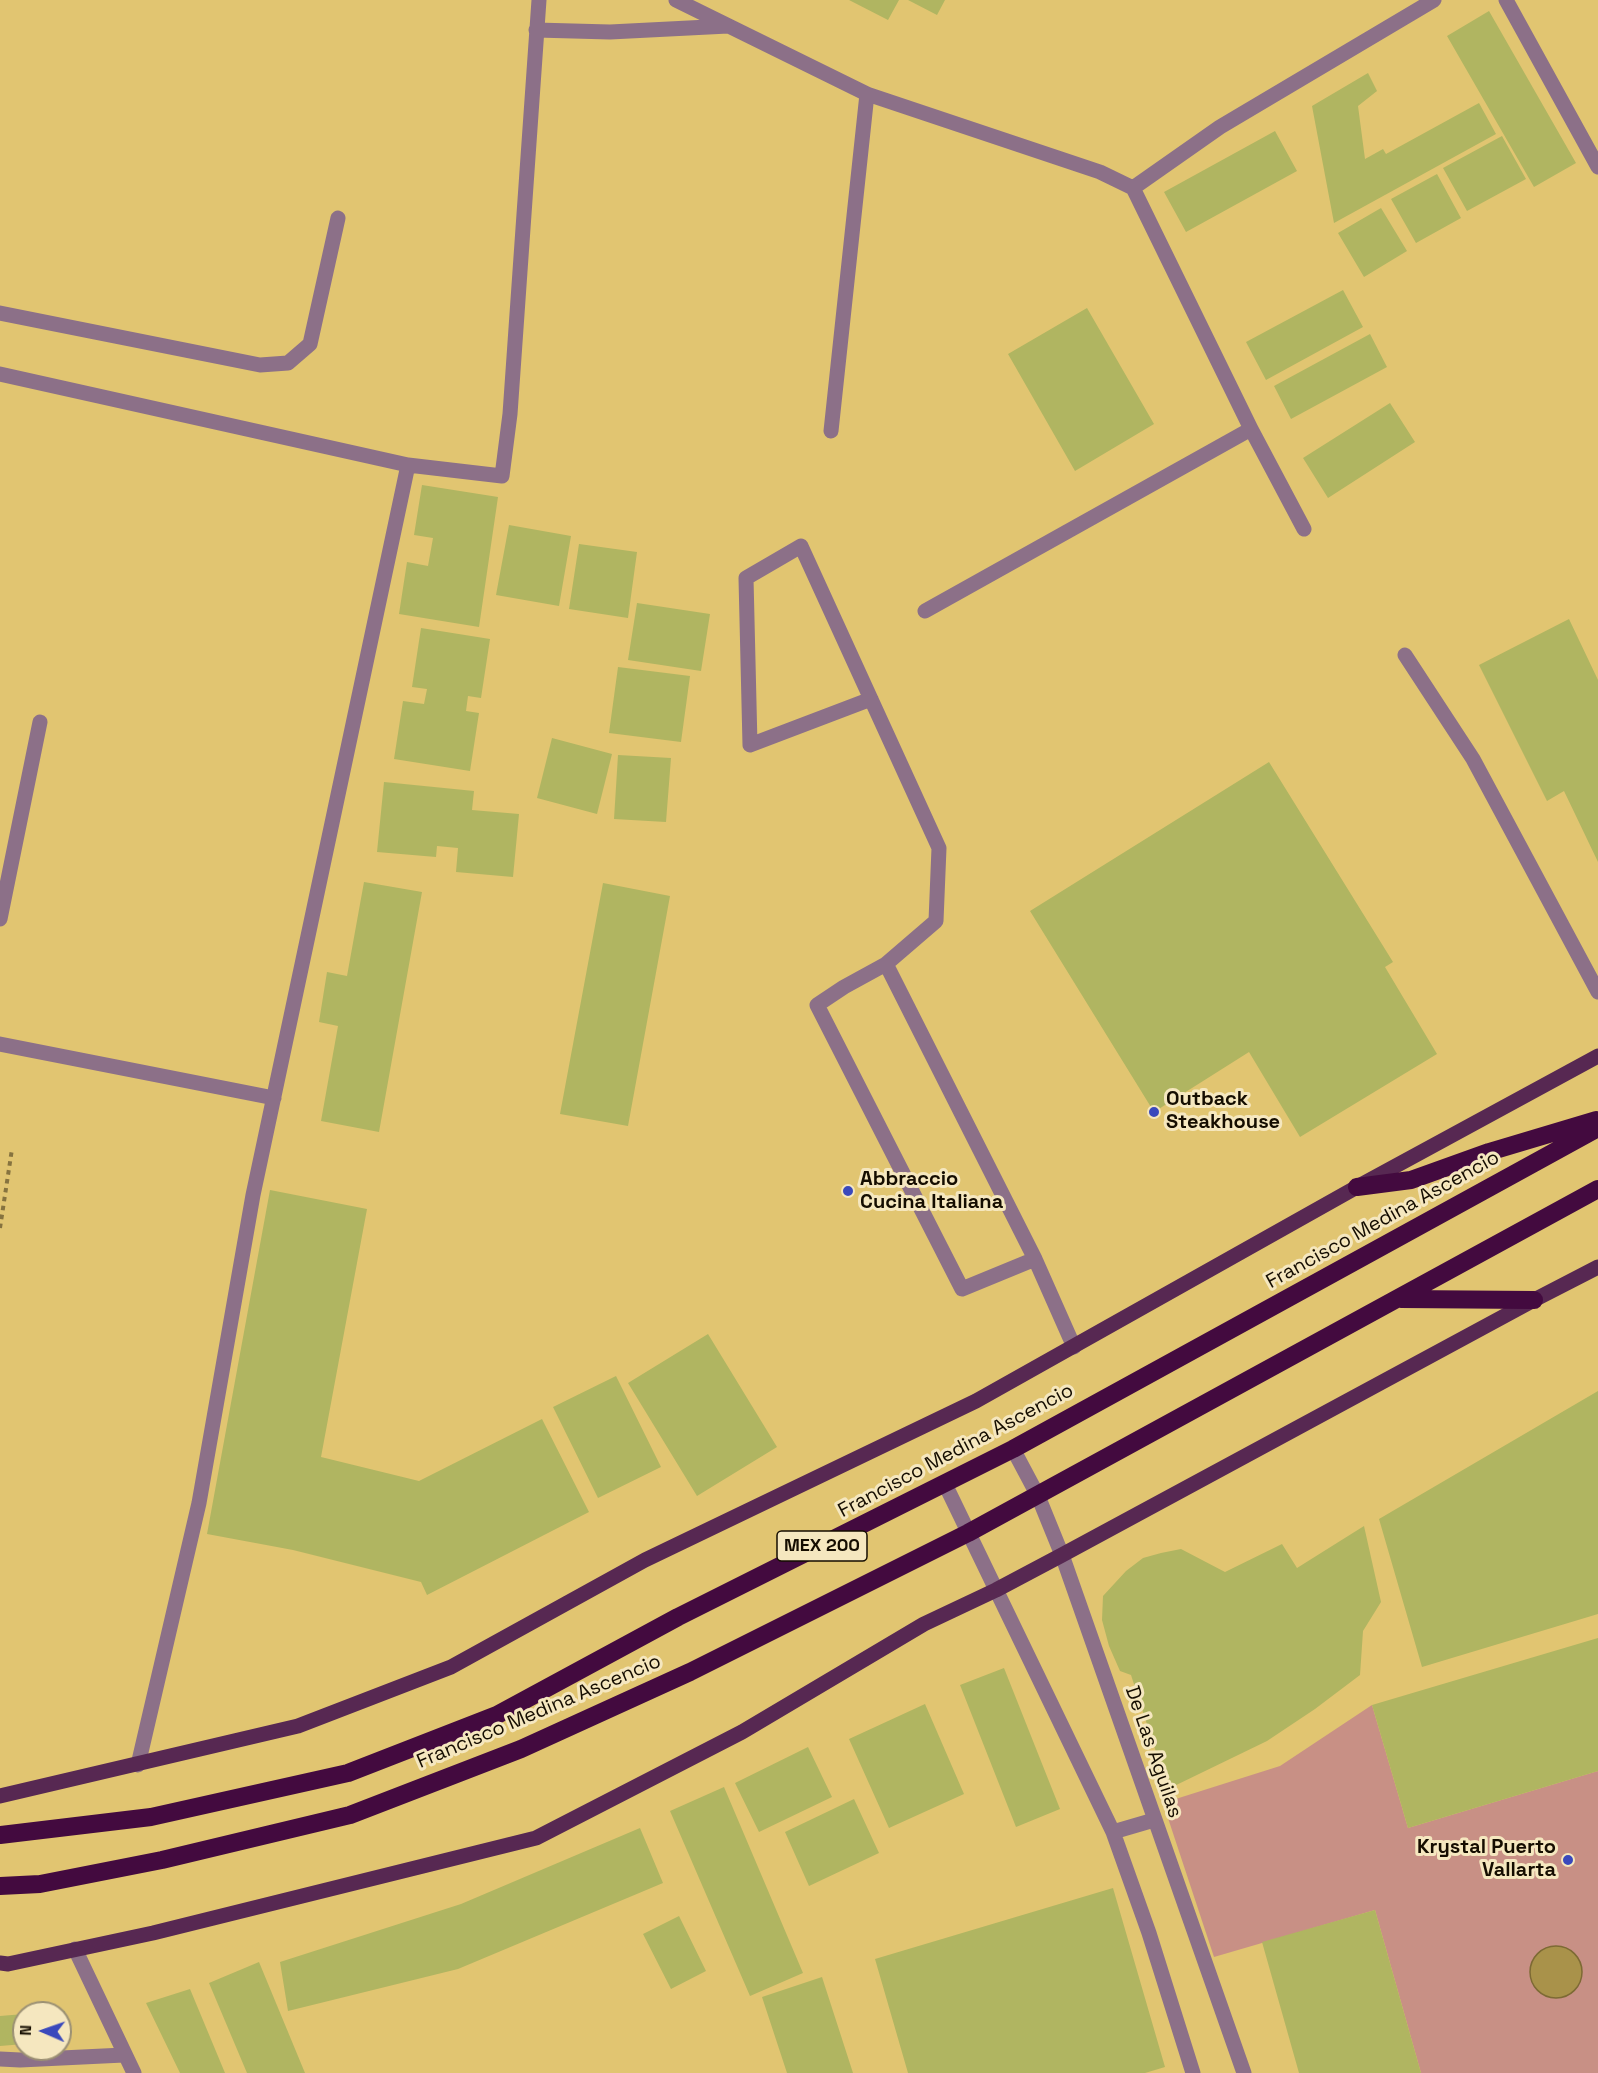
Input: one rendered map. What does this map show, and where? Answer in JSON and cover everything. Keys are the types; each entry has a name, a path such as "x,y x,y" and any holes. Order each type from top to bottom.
{"highway":[{"path":"1357,1187 1410,1180 1489,1152 1598,1120"},
{"name":"Francisco Medina Ascencio","path":"0,1835 151,1817 348,1773 497,1715 678,1617 1013,1449 1598,1128"},
{"name":"Francisco Medina Ascencio","path":"0,1886 40,1884 162,1860 350,1815 521,1749 690,1672 968,1533 1598,1189"},
{"path":"1399,1299 1534,1300"}],"main road":[{"path":"0,1796 138,1765 298,1725 451,1667 645,1560 976,1401 1357,1187 1598,1056"},
{"path":"0,1963 8,1964 153,1932 536,1838 742,1732 924,1624 1062,1556 1598,1267"}],"street":[{"path":"0,374 408,465 502,476 510,402 539,0"},
{"path":"676,0 867,94 1100,172 1133,188 1251,429 1304,529"},
{"path":"1133,188 1220,127 1434,0"},
{"path":"1506,0 1598,167"},
{"path":"536,30 610,32 728,26"},
{"path":"831,431 867,94"},
{"path":"0,313 260,364 288,363 310,344 338,218"},
{"path":"925,611 1251,429"},
{"path":"138,1765 199,1503 251,1206 408,465"},
{"path":"871,699 750,745 746,578 801,546 871,699 939,848 936,921 886,964 817,1005 962,1289 1035,1259"},
{"path":"1405,655 1473,759 1598,992"},
{"path":"0,919 40,722"},
{"path":"886,964 1035,1259 1074,1347"},
{"path":"0,1044 274,1098"},
{"name":"De Las Aguilas","path":"1013,1449 1038,1496 1062,1556 1244,2073"},
{"path":"945,1484 1113,1832 1149,1933 1193,2073"},
{"path":"1113,1832 1154,1820"},
{"path":"75,1949 134,2073"},
{"path":"0,2059 124,2055"}],"path":[{"path":"0,1228 12,1149"}],"shaded area":[{"path":"1372,1705 1408,1828 1598,1771 1598,2073 1421,2073 1375,1910 1214,1957 1163,1803 1280,1766"},
{"path":"1551,1946 1561,1946 1575,1953 1582,1972 1575,1991 1561,1998 1551,1998 1541,1994 1534,1987 1530,1977 1530,1967 1534,1957 1541,1950"}],"building":[{"path":"849,0 899,0 888,20"},
{"path":"908,0 945,0 937,15"},
{"path":"1489,11 1576,163 1534,187 1447,36"},
{"path":"1368,73 1377,91 1358,106 1365,159 1383,149 1386,154 1479,103 1496,134 1334,223 1312,106"},
{"path":"1275,131 1297,171 1186,232 1164,192"},
{"path":"1502,136 1526,179 1467,211 1443,168"},
{"path":"1437,174 1461,218 1416,243 1391,199"},
{"path":"1381,208 1407,251 1364,277 1338,233"},
{"path":"1343,290 1363,327 1266,380 1246,342"},
{"path":"1087,308 1154,424 1075,471 1008,354"},
{"path":"1370,334 1387,367 1291,419 1274,386"},
{"path":"1390,403 1415,442 1328,498 1303,458"},
{"path":"422,485 498,497 479,627 399,614 407,562 428,566 433,538 414,535"},
{"path":"509,525 571,536 559,606 496,595"},
{"path":"579,544 637,552 628,618 569,609"},
{"path":"637,603 710,614 701,671 628,660"},
{"path":"1569,619 1598,680 1598,862 1564,791 1547,801 1479,665"},
{"path":"421,628 490,639 481,698 468,696 466,711 479,713 470,771 394,759 403,701 424,704 427,689 412,687"},
{"path":"618,667 690,676 681,742 609,733"},
{"path":"552,738 612,754 597,814 537,798"},
{"path":"618,755 671,758 666,822 614,819"},
{"path":"1269,762 1393,962 1385,967 1437,1054 1300,1137 1249,1052 1154,1112 1030,911"},
{"path":"384,782 474,791 472,810 519,814 513,877 456,872 458,848 437,846 436,857 377,852"},
{"path":"364,882 422,892 379,1132 321,1121 338,1026 319,1022 327,972 347,976"},
{"path":"603,883 670,896 628,1126 560,1114"},
{"path":"270,1190 367,1209 321,1457 419,1481 542,1419 589,1512 427,1595 421,1582 293,1550 207,1534"},
{"path":"708,1334 777,1447 697,1496 628,1383"},
{"path":"616,1376 661,1467 598,1498 553,1407"},
{"path":"1598,1391 1598,1614 1422,1667 1379,1519"},
{"path":"1364,1526 1381,1602 1363,1631 1360,1675 1267,1741 1168,1789 1131,1675 1120,1671 1109,1646 1102,1620 1103,1596 1126,1571 1143,1558 1161,1553 1181,1549 1225,1572 1282,1544 1297,1568"},
{"path":"1598,1638 1598,1771 1408,1828 1372,1705"},
{"path":"1004,1668 1060,1809 1016,1827 960,1685"},
{"path":"925,1704 964,1794 889,1828 849,1739"},
{"path":"808,1747 832,1797 759,1832 735,1783"},
{"path":"724,1787 803,1973 750,1996 670,1811"},
{"path":"854,1799 879,1853 809,1886 785,1832"},
{"path":"640,1828 663,1883 458,1969 288,2011 280,1962 461,1904"},
{"path":"1113,1888 1165,2067 1145,2073 908,2073 875,1959"},
{"path":"1375,1910 1421,2073 1299,2073 1262,1942"},
{"path":"679,1916 706,1971 671,1989 643,1934"},
{"path":"259,1962 305,2073 247,2073 209,1983"},
{"path":"822,1977 853,2073 787,2073 762,1997"},
{"path":"190,1989 225,2073 180,2073 146,2003"},
{"path":"12,2015 12,2045 0,2046 0,2016"}],"place":[{"name":"Outback Steakhouse","path":"1154,1112"},
{"name":"Abbraccio Cucina Italiana","path":"848,1191"},
{"name":"Krystal Puerto Vallarta","path":"1568,1860"}]}
